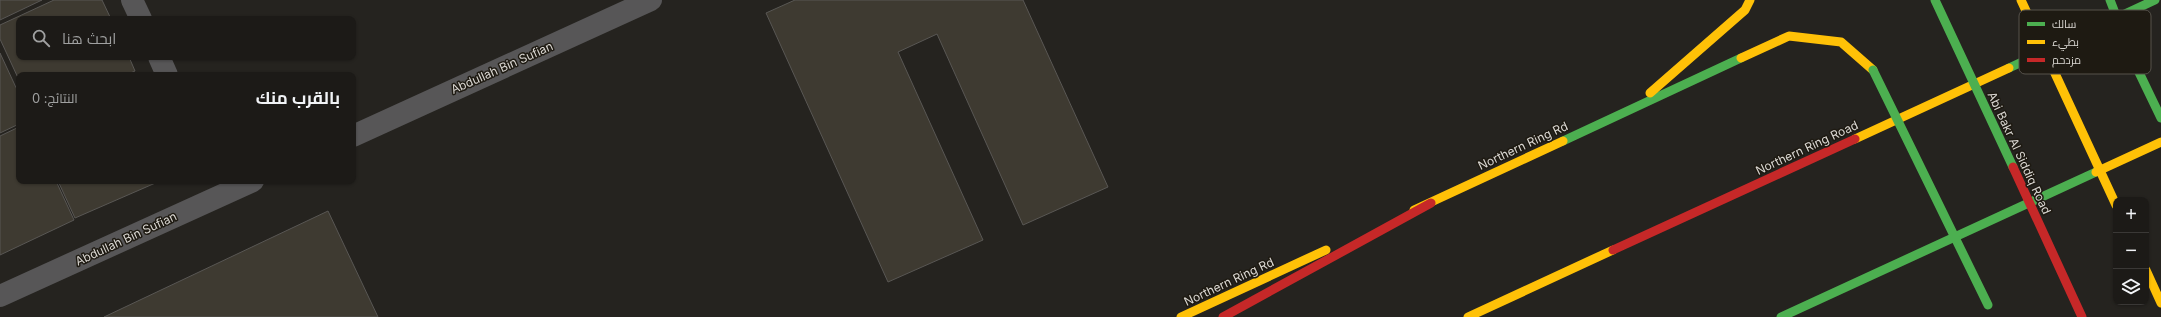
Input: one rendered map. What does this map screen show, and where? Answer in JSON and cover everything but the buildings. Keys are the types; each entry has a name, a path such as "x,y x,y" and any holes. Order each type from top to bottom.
{"main road":[{"path":"1632,109 1745,10 1750,0"},
{"name":"Abi Bakr Al Siddiq Road","path":"1935,0 2082,317"},
{"path":"2021,0 2026,10"},
{"path":"2110,0 2114,10"},
{"name":"Northern Ring Road","path":"2133,10 2155,0"},
{"name":"Northern Ring Rd","path":"1181,317 1431,203 1788,36 1841,42 1873,70 1988,305 1989,317"},
{"name":"Northern Ring Road","path":"1468,317 2019,63"},
{"path":"2055,74 2113,199"},
{"path":"2140,74 2161,118"},
{"path":"1781,317 2161,142"},
{"path":"1223,317 1431,203"},
{"path":"2149,276 2161,302"}],"street":[{"path":"132,0 140,16"},
{"name":"Abdullah Bin Sufian","path":"356,135 651,0"},
{"path":"160,60 166,72"},
{"name":"Abdullah Bin Sufian","path":"0,296 220,188 239,184"}],"traffic: fast":[{"path":"1935,0 2013,167"},
{"path":"2110,0 2114,10"},
{"path":"2134,10 2155,0"},
{"path":"1563,141 1741,58"},
{"path":"2009,68 2019,63"},
{"path":"1873,70 1988,305"},
{"path":"2140,74 2161,118"},
{"path":"1781,317 2096,172"}],"traffic: slow":[{"path":"1650,93 1745,10 1750,0"},
{"path":"2021,0 2026,10"},
{"path":"1741,58 1789,36 1841,42 1873,70"},
{"path":"1855,139 2009,68"},
{"path":"2055,74 2113,199"},
{"path":"1414,210 1563,141"},
{"path":"2096,172 2161,142"},
{"path":"1181,317 1326,250"},
{"path":"1468,317 1613,250"},
{"path":"2149,277 2161,303"}],"traffic: jam":[{"path":"1613,250 1855,139"},
{"path":"2013,167 2082,317"},
{"path":"1223,317 1431,203"}]}
